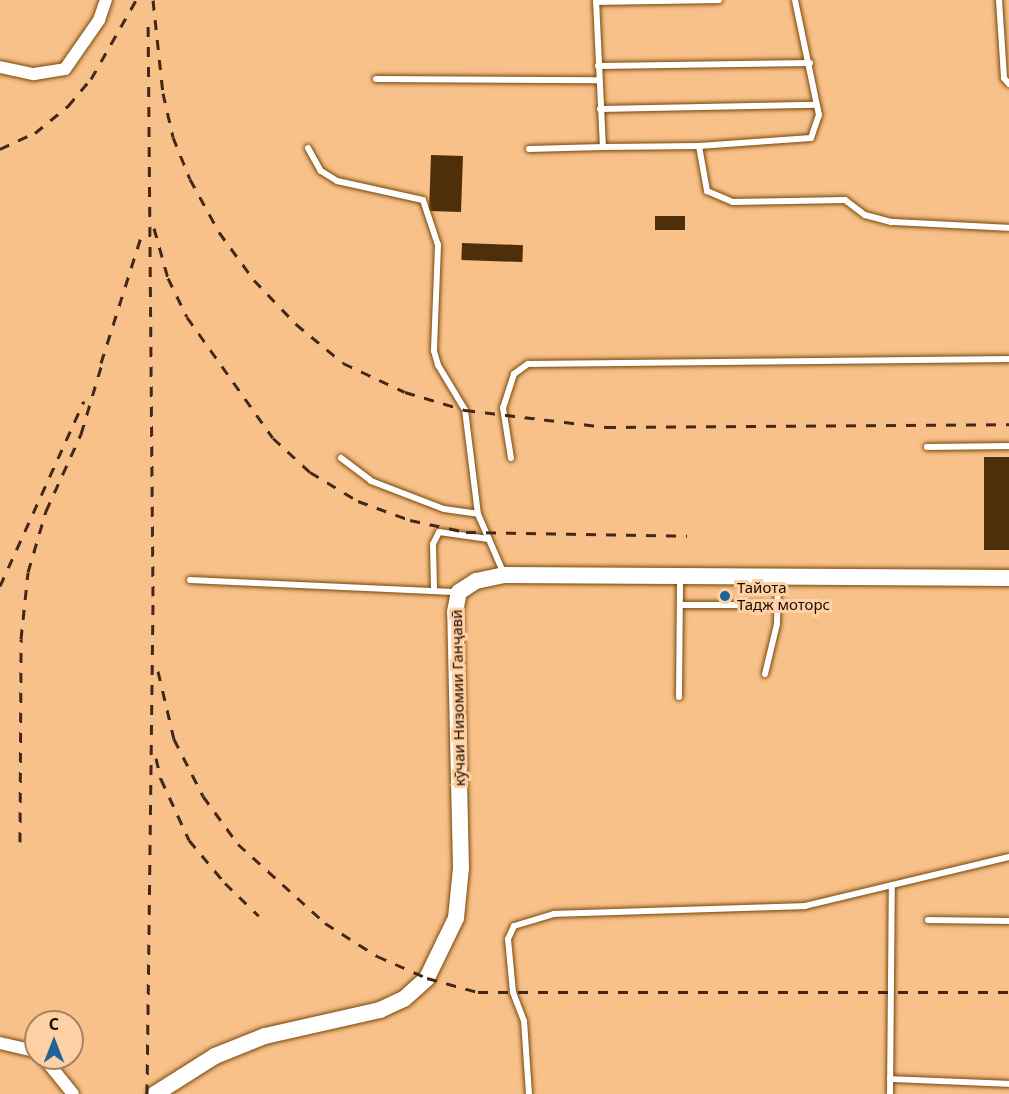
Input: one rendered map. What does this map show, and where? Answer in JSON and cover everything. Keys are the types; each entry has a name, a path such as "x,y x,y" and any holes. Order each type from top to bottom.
{"main road":[{"name":"кӯчаи Низомии Ганҷавӣ","path":"155,1094 215,1056 265,1036 380,1010 404,999 427,978 456,918 461,868 455,612 459,592 476,580 504,574 1009,578"}],"street":[{"path":"0,67 34,74 65,69 99,20 106,0"},
{"path":"0,1043 24,1048"},
{"path":"54,1070 73,1094"}],"lane":[{"path":"603,147 596,1 719,0"},
{"path":"529,149 699,146 811,138 819,116 815,105 810,63 795,0"},
{"path":"999,0 1004,78 1009,84"},
{"path":"598,66 810,63"},
{"path":"376,79 599,80"},
{"path":"600,109 815,105"},
{"path":"699,146 707,191 732,202 844,200 865,214 892,222 1009,228"},
{"path":"308,148 321,171 336,181 423,200 438,245 434,351 438,365 465,410 478,514 504,574"},
{"path":"511,458 503,408 513,374 528,364 1009,359"},
{"path":"927,447 1009,446"},
{"path":"342,458 371,481 444,509 478,514"},
{"path":"434,589 433,544 439,532 489,539"},
{"path":"679,697 680,576"},
{"path":"765,674 777,624 778,576"},
{"path":"190,580 434,589 459,592"},
{"path":"680,604 764,605"},
{"path":"529,1094 524,1021 513,992 509,959 508,939 514,926 554,914 805,906 1009,857"},
{"path":"890,1094 892,885"},
{"path":"928,921 1009,921"},
{"path":"890,1079 1009,1084"}],"building":[{"path":"431,155 463,156 461,212 429,211"},
{"path":"655,216 685,216 685,230 655,230"},
{"path":"462,243 523,245 522,262 461,260"},
{"path":"984,457 1009,457 1009,550 984,550"}],"railway":[{"path":"0,149 35,133 68,106 91,79 136,0"},
{"path":"153,0 163,93 173,137 190,179 219,232 254,280 296,324 343,363 405,392 465,410 606,427 1009,424"},
{"path":"147,1094 153,596 148,17"},
{"path":"154,228 168,278 187,317 273,438 310,472 358,501 410,520 466,532 687,536"},
{"path":"101,363 142,234"},
{"path":"20,842 21,639 28,572 46,511 81,434 104,357"},
{"path":"0,586 84,401"},
{"path":"158,671 174,739 203,796 238,844 325,923 377,956 427,978 478,992 1009,992"},
{"path":"156,758 161,779 189,840 225,883 259,916"}],"place":[{"name":"Тайота Тадж моторс","path":"725,596"}]}
